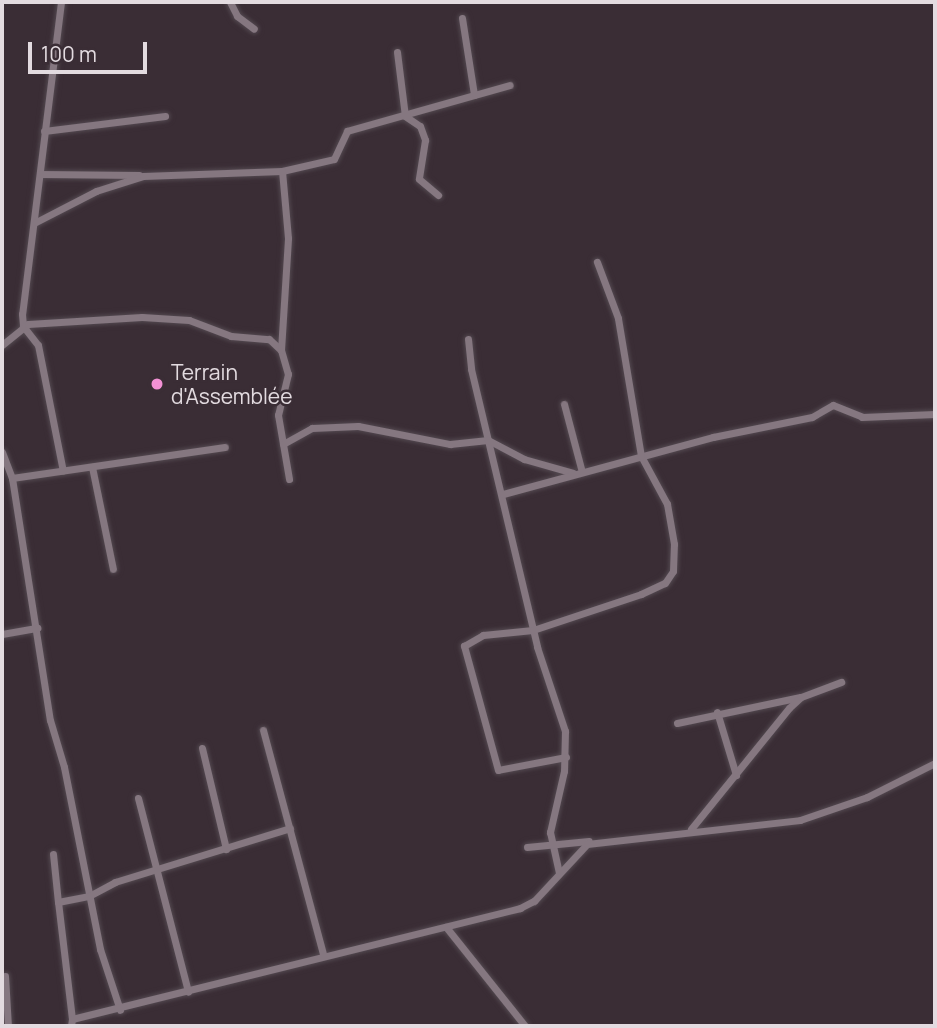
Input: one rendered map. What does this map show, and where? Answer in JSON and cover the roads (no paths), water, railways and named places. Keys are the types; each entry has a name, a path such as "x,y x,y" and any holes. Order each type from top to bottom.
{"street":[{"path":"61,2 44,131 36,222 22,305 23,326 38,345 63,471"},
{"path":"230,2 237,16 254,29"},
{"path":"461,18 474,94"},
{"path":"397,52 405,116 424,133 419,180 438,195"},
{"path":"40,174 115,172 143,176 282,171 334,159 347,131 510,85"},
{"path":"44,131 165,116"},
{"path":"282,171 288,238 281,350 288,374 277,409 289,480"},
{"path":"115,172 116,184"},
{"path":"36,222 116,184 143,176"},
{"path":"566,757 501,771 495,767 465,643 507,630 533,630 641,594 669,578 674,544 667,504 641,456 618,318 597,262"},
{"path":"2,345 23,326 173,317 207,324 230,336 262,336 281,350"},
{"path":"468,339 488,440 503,494 533,630 563,723 566,757 551,844 559,873"},
{"path":"564,404 578,473"},
{"path":"503,494 641,456 813,417 833,405 862,417 935,414"},
{"path":"283,443 312,428 331,424 450,444 488,440 524,459 578,473"},
{"path":"12,478 225,447"},
{"path":"2,452 12,478 50,720 64,767 100,949 120,1010"},
{"path":"92,467 113,569"},
{"path":"2,634 37,628"},
{"path":"677,723 718,712 801,697 841,682"},
{"path":"691,829 801,697"},
{"path":"718,712 736,775"},
{"path":"263,730 323,954"},
{"path":"202,748 226,849"},
{"path":"527,847 821,815 935,763"},
{"path":"138,797 188,992"},
{"path":"58,902 89,896 115,882 290,828"},
{"path":"53,853 71,1023 323,954 446,928 534,901 575,853 600,840"},
{"path":"446,928 524,1026"},
{"path":"5,976 8,1026"}],"place":[{"name":"Terrain d'Assemblée","path":"157,384"}]}
